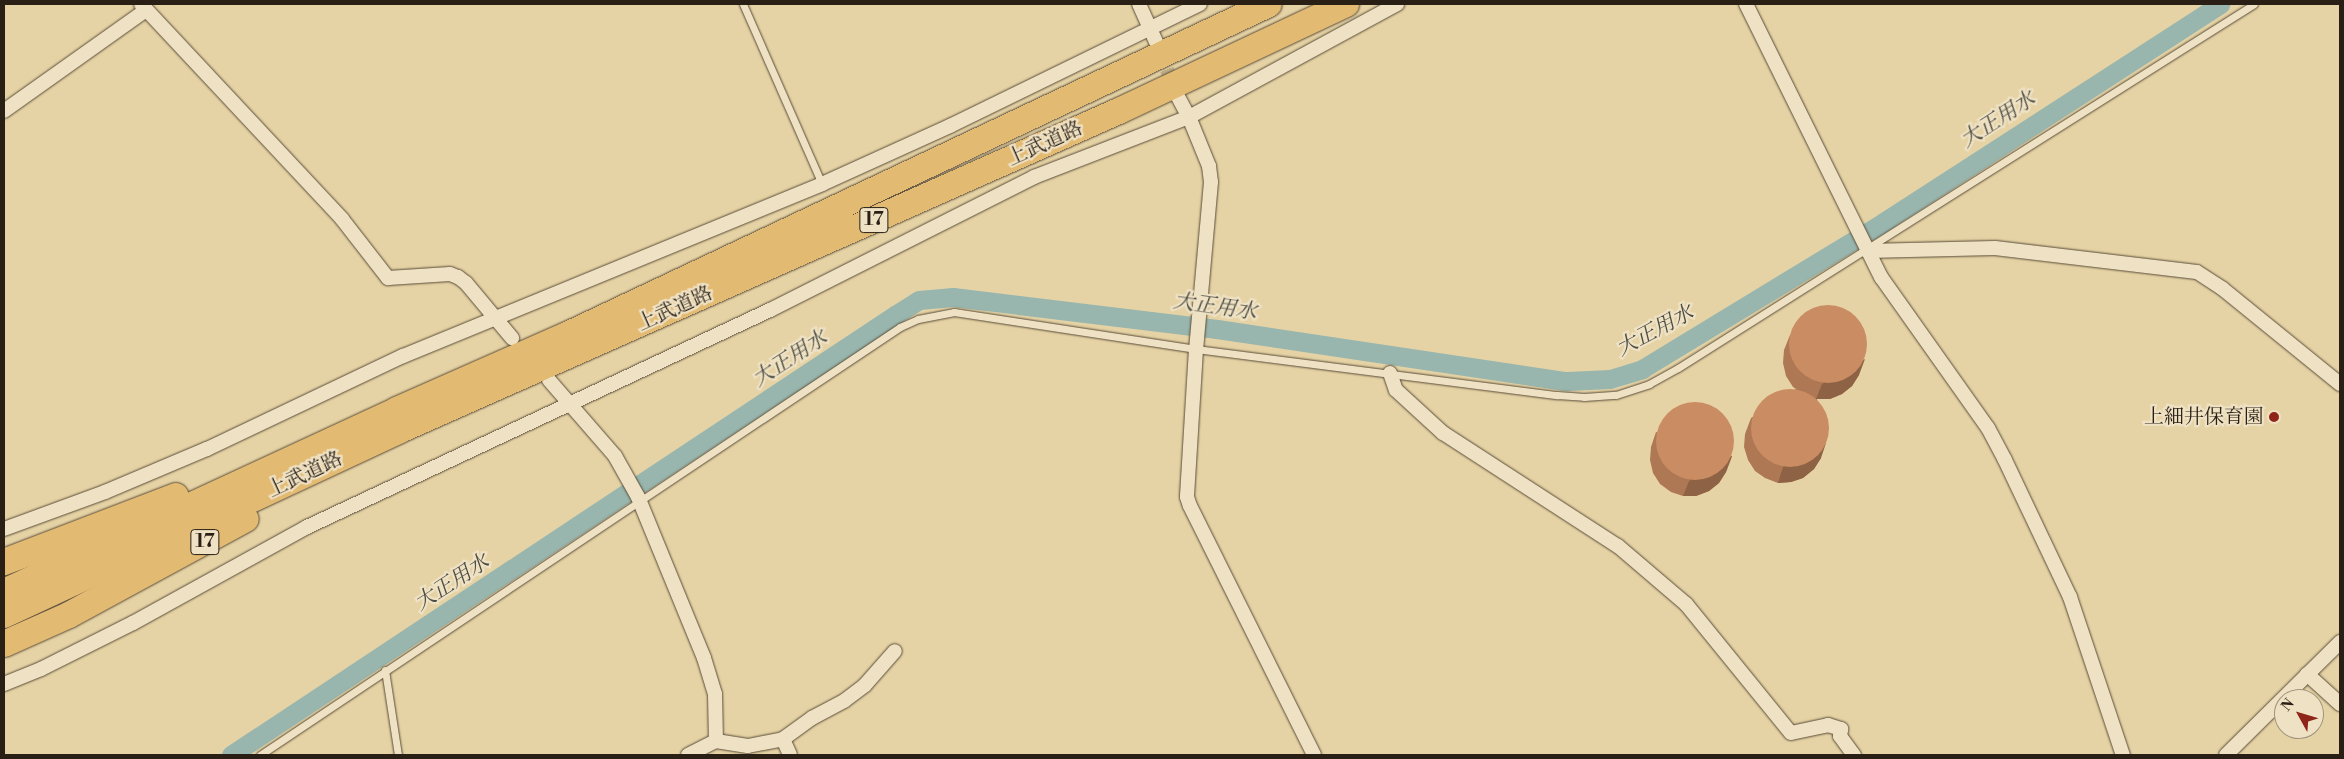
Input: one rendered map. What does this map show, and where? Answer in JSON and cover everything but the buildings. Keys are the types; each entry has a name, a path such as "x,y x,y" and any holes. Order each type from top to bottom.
{"highway":[{"name":"上武道路","path":"4,615 565,336 1269,4"},
{"name":"上武道路","path":"4,592 399,420 1110,115 1346,4"},
{"name":"17","path":"4,562 399,420"},
{"name":"17","path":"4,644 68,615 219,535 399,420"}],"street":[{"path":"1139,4 1157,44"},
{"path":"4,529 105,492 207,449 403,356 495,320 822,184 950,126 1200,4"},
{"path":"4,684 41,669 133,624 307,527 571,405 770,310 1034,177 1189,117 1397,4"},
{"path":"1746,4 1881,277 1988,428 2005,460 2070,597 2123,755"},
{"path":"4,111 144,7 342,219 388,278 450,274 458,277 466,283 512,338"},
{"path":"1176,93 1189,117 1209,166 1211,182 1196,345 1186,489 1190,506 1314,755"},
{"path":"1866,247 1995,248 2197,272 2223,289 2340,384"},
{"path":"1390,373 1396,390 1443,433 1618,546 1686,604 1790,733 1828,724 1841,729 1840,736 1854,755"},
{"path":"549,380 615,456 639,500 704,658 715,694 716,741"},
{"path":"2226,755 2340,642"},
{"path":"688,755 716,741 748,746 783,739 812,718 844,701 865,685 895,651"},
{"path":"2307,674 2340,704"},
{"path":"783,739 790,755"}],"lane":[{"path":"743,4 822,184"},
{"path":"260,755 900,327 931,315 954,312 1575,397 1616,395 1649,384 1678,368 1866,247 2254,4"},
{"path":"385,670 398,755"}],"waterway":[{"name":"大正用水","path":"231,755 919,300 953,297 1217,329 1567,381 1610,379 1642,369 1882,223 2220,4"}],"tunnel":[{"path":"1159,50 1175,90"}],"place":[{"name":"上細井保育園","path":"2274,417"}]}
